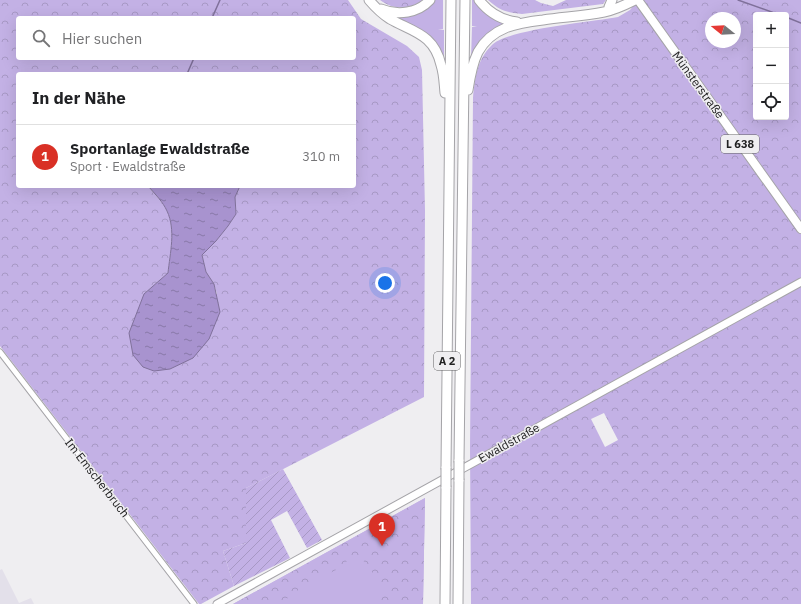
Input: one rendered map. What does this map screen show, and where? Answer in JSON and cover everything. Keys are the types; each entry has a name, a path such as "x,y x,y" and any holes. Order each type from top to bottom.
{"highway":[{"path":"372,3 383,10 392,13 402,13 420,8 430,0"},
{"name":"A 2","path":"445,604 451,0"},
{"name":"A 2","path":"458,604 465,0"},
{"path":"480,0 490,12 498,17 506,20 524,22"},
{"path":"587,14 610,3 621,0"},
{"path":"463,117 472,68 478,51 487,40 498,31 524,22 609,11 636,0"},
{"path":"372,3 390,18 418,32 430,42 435,49 442,65 449,136"}],"main road":[{"name":"Münsterstraße","path":"636,0 801,229"},
{"name":"Ewaldstraße","path":"217,604 801,282"}],"street":[{"name":"Im Emscherbruch","path":"0,352 194,604"}],"shaded area":[{"path":"2,569 19,603 31,598 34,604 0,604 0,570"}],"green space":[{"path":"0,0 348,0 361,19 407,46 419,57 422,70 425,211 424,397 246,488 246,543 223,551 234,586 199,604 0,346"},
{"path":"380,0 423,0 413,6 402,8 390,6"},
{"path":"433,0 443,0 443,29 438,29 444,30 444,59 440,52 392,17"},
{"path":"472,0 477,0 506,22 471,60 472,27 477,26 472,26"},
{"path":"488,0 535,0 553,6 566,0 606,0 603,4 522,14 511,13 496,7"},
{"path":"638,0 801,0 801,604 471,604 470,447 473,98 478,69 487,50 501,39 532,30 618,17 630,10","holes":["604,413 618,440 605,447 591,419"]},
{"path":"283,469 322,540 307,548 287,511 271,520 290,558 234,586 223,551 246,543 246,488"},
{"path":"425,498 423,604 233,604"},
{"path":"425,498 423,604 377,604 385,589 362,559 347,561 338,569 301,588 280,604 233,604"}],"water":[{"path":"150,188 239,188 235,197 236,214 216,241 202,255 206,272 214,284 220,312 209,339 193,358 170,369 154,371 143,367 133,355 129,333 144,294 168,273 172,234 170,218 159,198"}],"waterway":[{"path":"213,16 220,0"},
{"path":"738,0 772,12"},
{"path":"789,18 801,23"},
{"path":"188,72 193,60"}],"place":[{"name":"Sportanlage Ewaldstraße","path":"382,546"}]}
